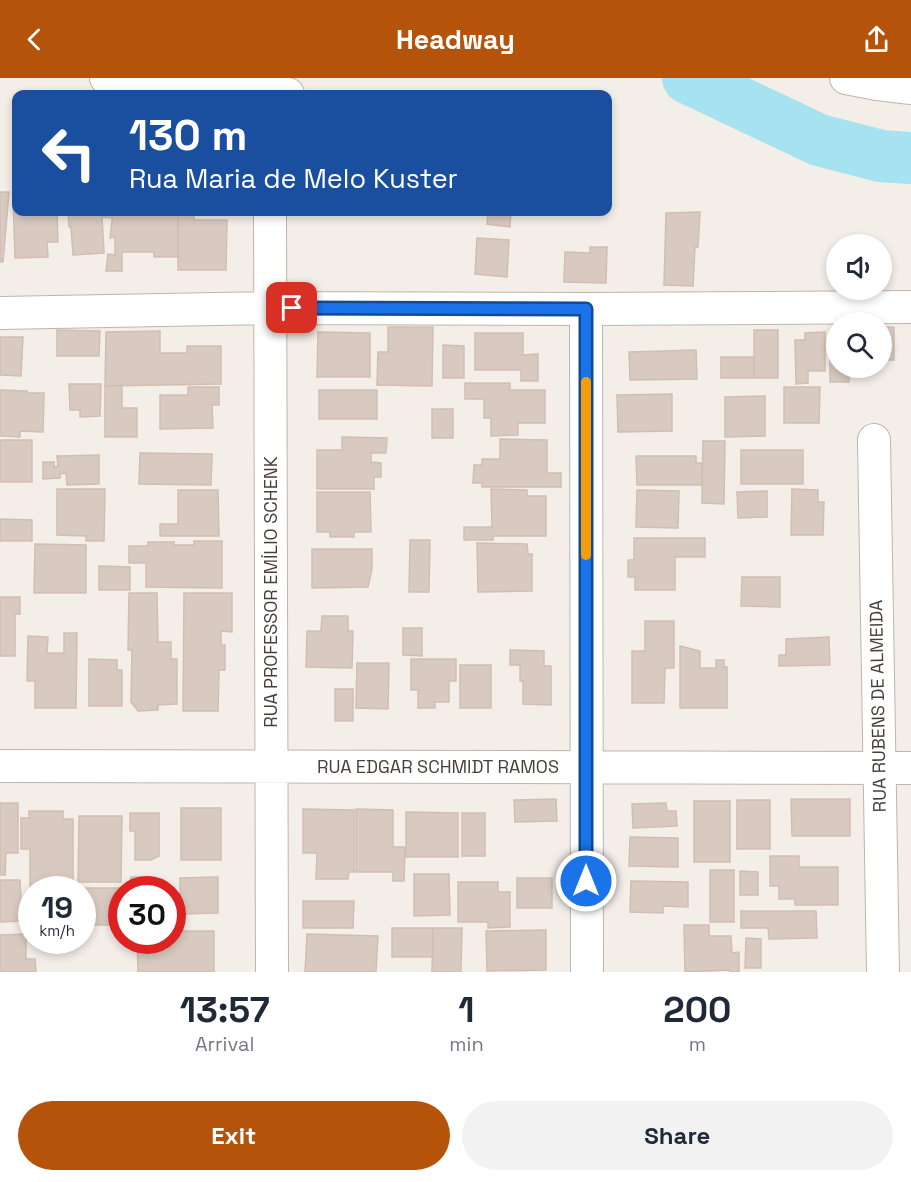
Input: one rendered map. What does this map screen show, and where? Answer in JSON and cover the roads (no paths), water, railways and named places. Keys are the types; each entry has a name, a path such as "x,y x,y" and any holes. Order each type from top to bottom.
{"street":[{"path":"105,78 274,90"},
{"path":"846,78 911,88"},
{"name":"RUA PROFESSOR EMÍLIO SCHENK","path":"270,216 273,972"},
{"path":"0,313 270,308 911,307"},
{"path":"586,309 587,972"},
{"name":"RUA RUBENS DE ALMEIDA","path":"874,440 882,972"},
{"name":"RUA EDGAR SCHMIDT RAMOS","path":"0,766 911,768"}],"waterway":[{"path":"688,78 819,140 881,156 911,158"}]}
